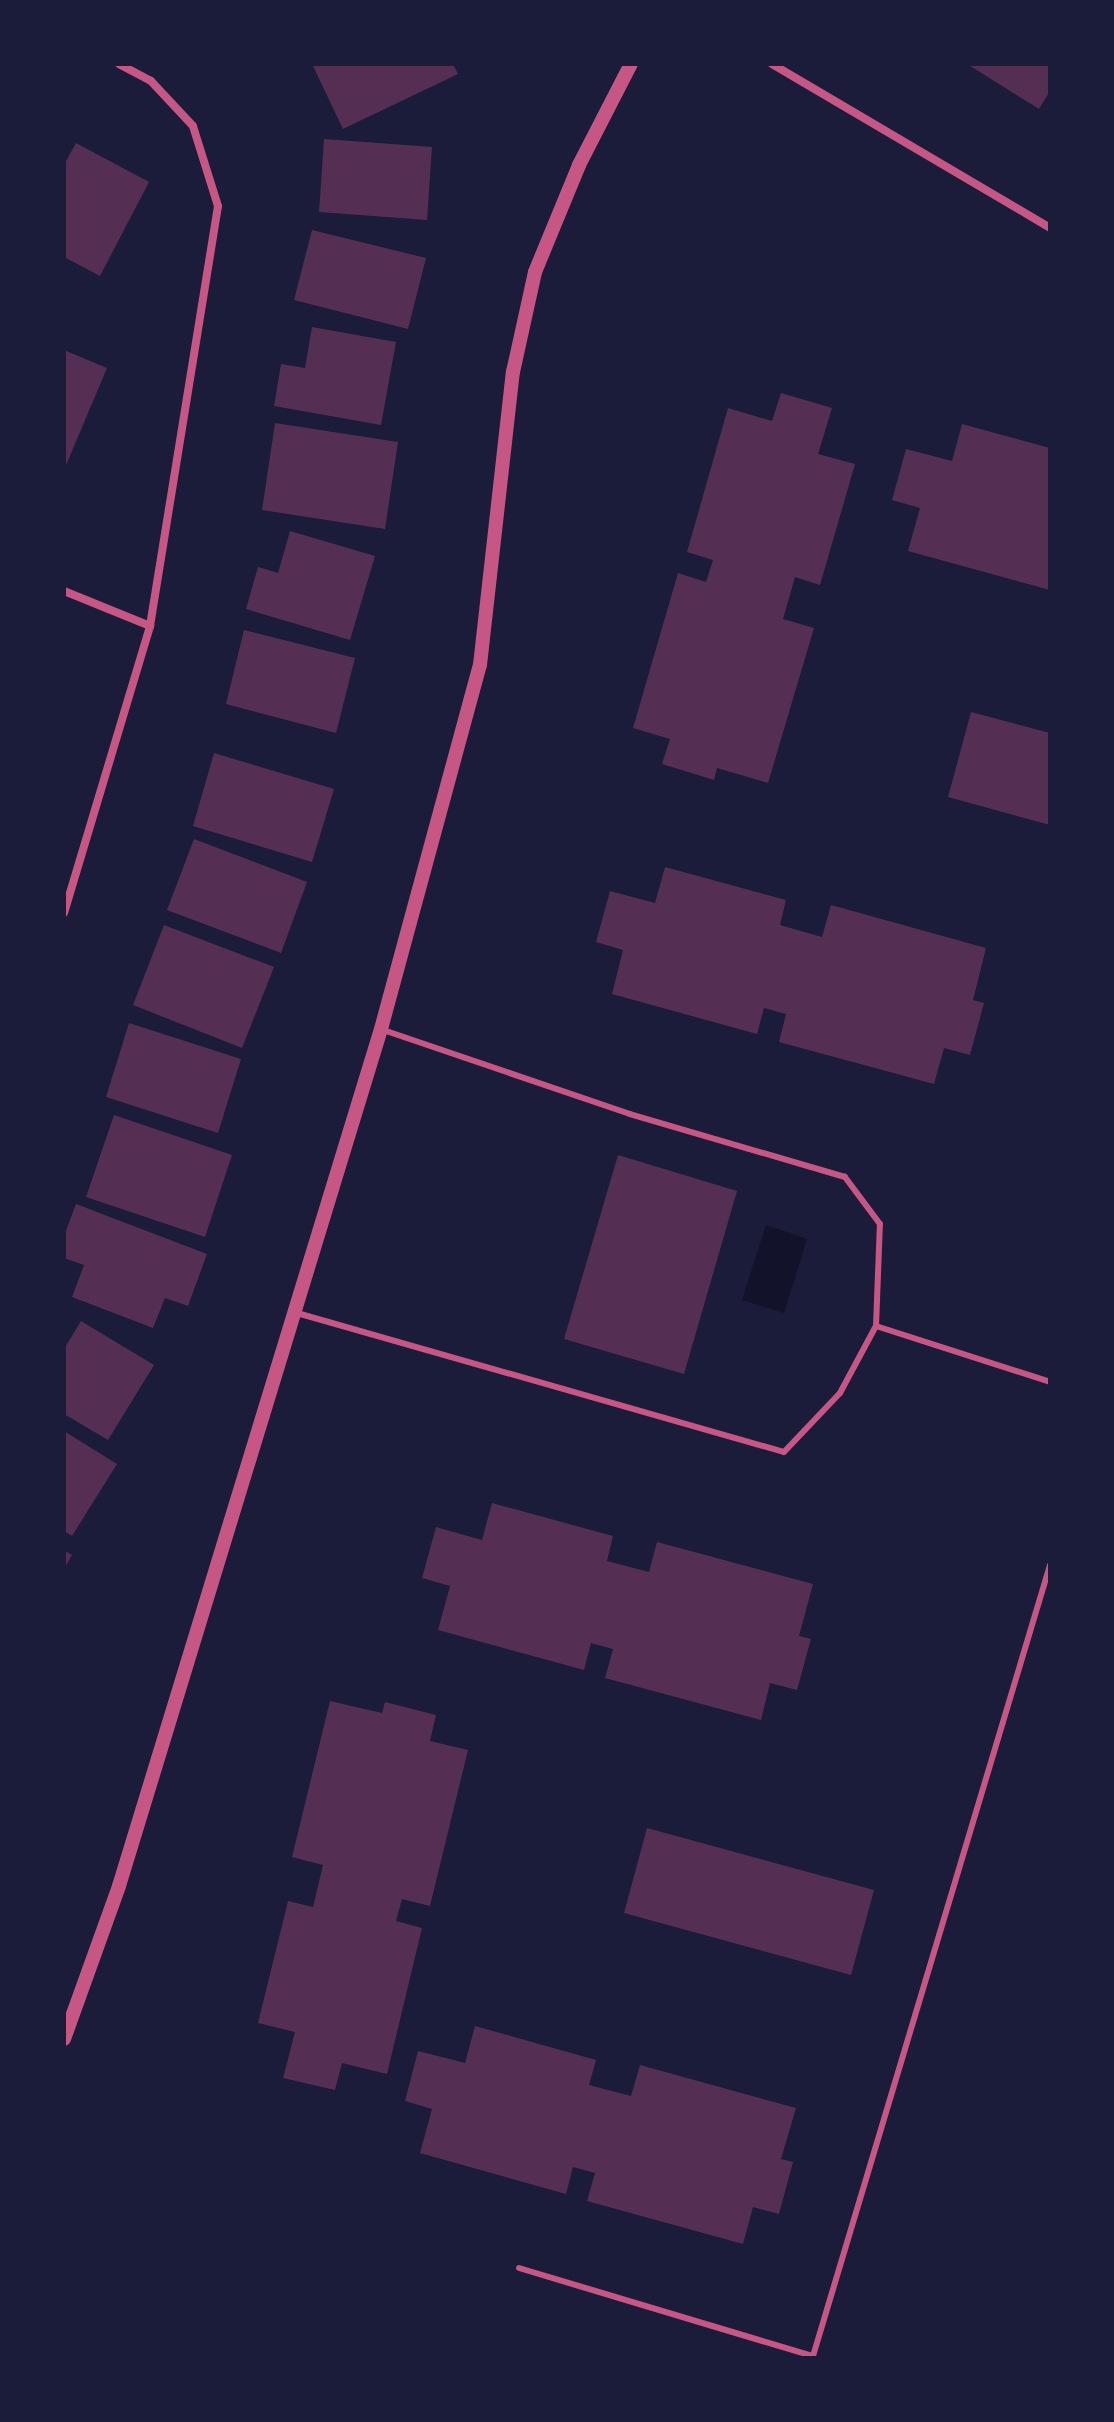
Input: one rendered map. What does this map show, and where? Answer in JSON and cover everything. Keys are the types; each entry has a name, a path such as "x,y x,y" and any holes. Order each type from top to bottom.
{"street":[{"path":"64,913 150,626 218,206 193,126 151,81 119,64"},
{"path":"64,2039 119,1886 381,1029 480,665 513,372 535,272 579,165 631,64"},
{"path":"772,64 1050,228"},
{"path":"64,591 150,626"}],"lane":[{"path":"293,1312 784,1452 840,1393 876,1326 880,1224 845,1177 630,1114 381,1029"},
{"path":"876,1326 1050,1382"},
{"path":"519,2268 813,2356 1050,1565"}],"shaded area":[{"path":"766,1225 807,1239 784,1313 742,1300"}],"building":[{"path":"312,64 453,64 458,74 343,129"},
{"path":"967,64 1050,64 1050,91 1039,109"},
{"path":"324,139 432,147 427,220 319,212"},
{"path":"76,143 149,182 100,276 64,257 64,165"},
{"path":"312,230 426,258 408,329 294,300"},
{"path":"312,327 396,342 381,425 274,406 281,364 305,368"},
{"path":"64,350 107,368 64,470"},
{"path":"781,393 832,408 818,454 855,464 820,585 795,577 783,619 814,628 768,783 717,768 714,780 662,764 670,739 633,728 678,573 706,582 713,560 687,552 728,408 772,421"},
{"path":"275,423 398,442 385,529 262,510"},
{"path":"962,424 1050,448 1050,590 908,551 920,508 892,500 906,449 952,461"},
{"path":"290,531 375,556 350,640 246,609 258,567 278,573"},
{"path":"244,630 355,658 336,733 226,704"},
{"path":"971,712 1050,733 1050,825 948,797"},
{"path":"214,753 334,789 312,862 193,826"},
{"path":"194,839 307,882 281,953 167,910"},
{"path":"665,867 786,900 780,925 822,937 831,905 986,948 973,1000 984,1003 970,1055 944,1048 934,1084 779,1042 786,1014 764,1008 757,1034 612,994 623,950 596,942 610,891 655,903"},
{"path":"164,925 274,967 242,1048 133,1005"},
{"path":"129,1023 241,1059 218,1133 106,1097"},
{"path":"114,1115 232,1155 205,1237 86,1197"},
{"path":"618,1155 737,1191 684,1374 564,1339"},
{"path":"76,1204 207,1254 188,1306 165,1298 153,1328 72,1297 84,1265 64,1258 64,1236"},
{"path":"81,1321 154,1365 108,1440 64,1414 64,1349"},
{"path":"64,1431 117,1464 72,1536 64,1531"},
{"path":"492,1503 613,1536 607,1561 649,1572 657,1542 813,1584 799,1636 811,1639 797,1690 770,1683 761,1720 605,1678 613,1649 591,1643 584,1670 438,1630 450,1586 422,1578 436,1527 482,1540"},
{"path":"64,1550 72,1555 64,1569"},
{"path":"330,1701 382,1713 385,1702 436,1715 430,1741 468,1750 430,1906 402,1899 396,1921 422,1928 387,2074 342,2063 335,2090 283,2078 295,2032 258,2023 288,1901 313,1907 323,1865 292,1857"},
{"path":"647,1828 874,1890 851,1975 624,1913"},
{"path":"475,2026 596,2060 589,2085 631,2096 640,2065 796,2108 781,2159 793,2162 779,2214 753,2207 743,2244 587,2201 595,2173 573,2167 566,2194 420,2153 432,2109 405,2101 418,2051 465,2063"}]}
